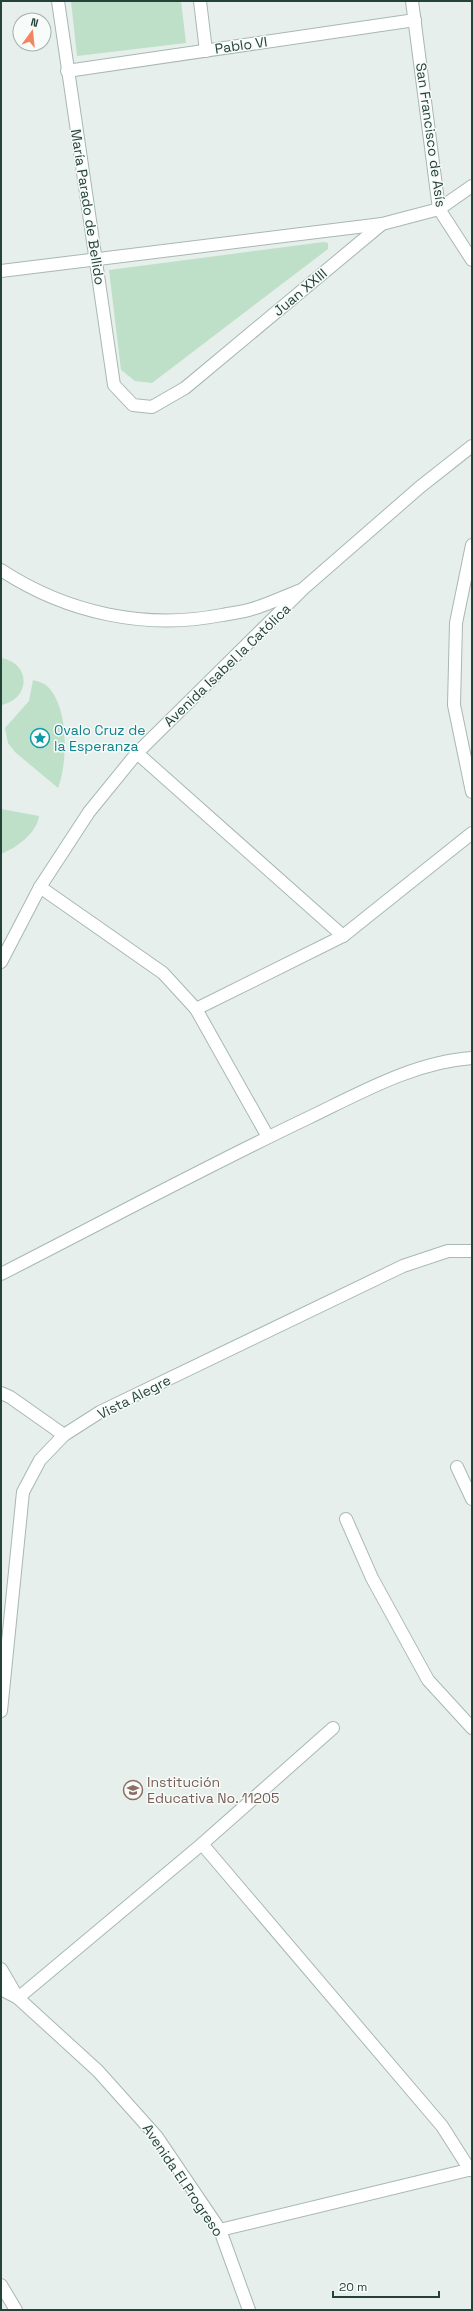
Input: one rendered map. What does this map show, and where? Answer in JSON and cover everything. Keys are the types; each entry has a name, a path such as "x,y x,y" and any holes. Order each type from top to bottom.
{"street":[{"name":"María Parado de Bellido","path":"58,1 114,385 133,405"},
{"path":"200,1 206,51"},
{"name":"San Francisco de Asís","path":"412,1 439,209 472,260"},
{"name":"Pablo VI","path":"67,71 415,20"},
{"name":"Juan XXIII","path":"133,405 152,407 185,388 382,224 439,209 472,186"},
{"path":"1,270 96,260 382,224"},
{"name":"Avenida Isabel la Católica","path":"1,962 40,887 89,812 137,753 304,588 420,488 472,446"},
{"path":"471,787 454,705 456,624 472,545"},
{"path":"1,570 28,588 81,609 138,620 195,620 251,609 304,588"},
{"path":"137,753 343,936"},
{"path":"196,1009 343,936 472,833"},
{"path":"40,887 163,974 196,1009 268,1137"},
{"path":"1,1274 268,1137 385,1081 448,1060 472,1058"},
{"name":"Vista Alegre","path":"1,1711 23,1492 40,1460 64,1435 100,1412 403,1266 448,1251 472,1251"},
{"path":"1,1393 10,1397 64,1435"},
{"path":"457,1467 472,1499"},
{"path":"346,1520 372,1578 428,1680 472,1728"},
{"path":"1,1969 18,1998 202,1844 333,1728"},
{"path":"202,1844 442,2126 471,2170 220,2230"},
{"name":"Avenida El Progreso","path":"1,1989 18,1998 98,2071 157,2137 220,2230 249,2310"},
{"path":"1,2285 16,2310"}],"green space":[{"path":"71,1 181,1 186,43 77,56"},
{"path":"324,242 328,243 328,249 152,383 135,381 121,370 109,270"},
{"path":"1,658 11,661 18,666 24,681 18,695 12,701 2,705"},
{"path":"33,680 46,685 54,695 63,720 65,750 64,764 58,788 15,752 8,743 5,728 29,701"},
{"path":"1,809 39,816 34,828 25,839 13,848 1,854"}],"place":[{"name":"Ovalo Cruz de la Esperanza","path":"40,738"},
{"name":"Institución Educativa No. 11205","path":"133,1790"}]}
